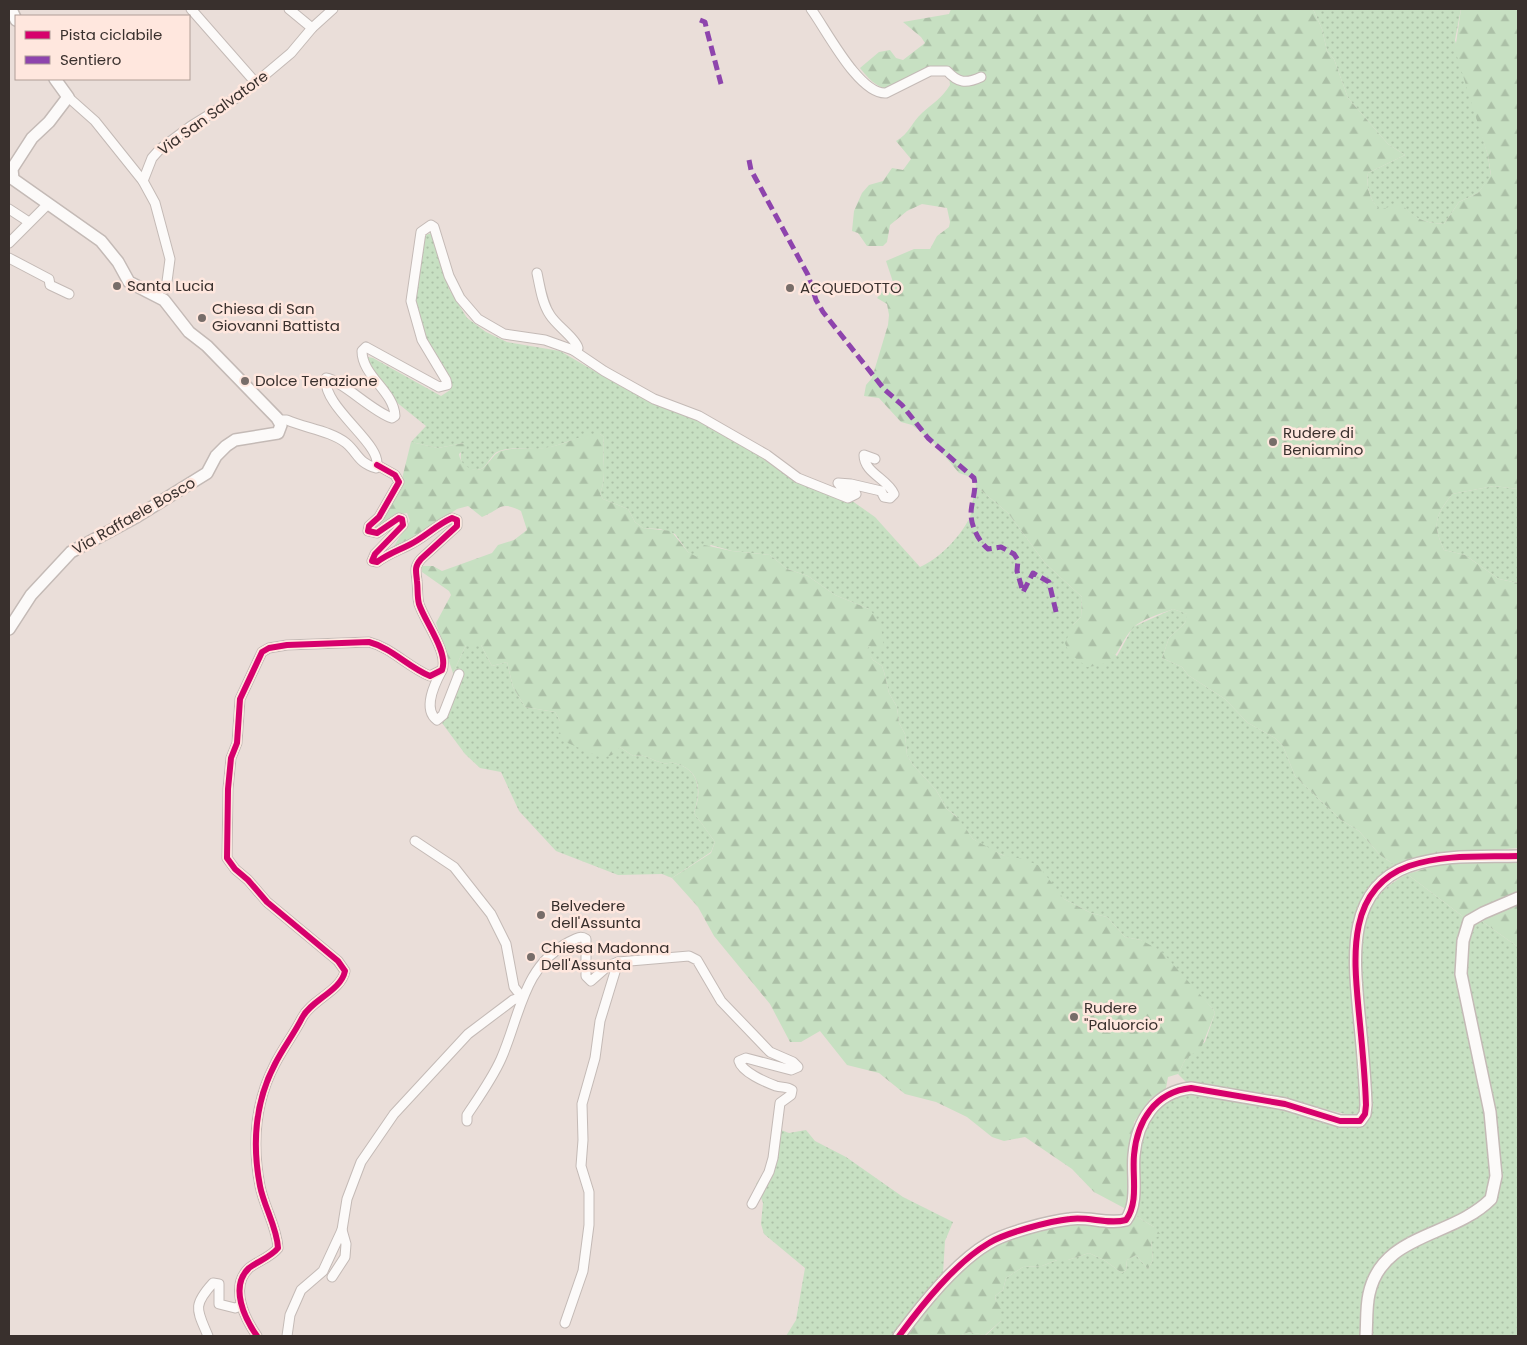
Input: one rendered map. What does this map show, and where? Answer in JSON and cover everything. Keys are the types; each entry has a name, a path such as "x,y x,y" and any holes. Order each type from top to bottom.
{"street":[{"path":"191,9 256,82"},
{"path":"289,9 312,28"},
{"name":"Via San Salvatore","path":"143,181 152,158 160,149 190,126 224,107 256,82 291,53 312,28 333,9"},
{"path":"811,9 826,29 842,57 869,87 879,94 886,93 930,70 947,71 956,80 962,82 970,82 981,77"},
{"path":"57,80 68,97 95,121 143,181 155,203 170,259 165,294 189,332 207,346 279,420 287,420 334,437 346,443 358,459 376,468 377,465"},
{"path":"68,97 49,122 32,138 12,169 14,179 101,241 135,286 165,294"},
{"path":"9,243 48,204"},
{"path":"9,209 29,222"},
{"path":"459,674 443,715 437,720 431,711 433,686 445,664 442,653 419,604 415,571 416,564 420,559 457,526 457,520 452,518 445,521 409,545 394,550 377,562 372,561 373,556 403,525 402,519 399,518 377,533 368,531 369,526 379,517 399,482 395,475 377,465 367,441 339,411 325,381 326,378 333,380 385,416 392,418 395,416 392,403 364,362 362,351 366,347 439,387 447,384 422,340 410,302 420,232 426,227 431,225 434,227 449,276 460,298 478,319 504,334 545,340 573,350 604,372 654,399 699,416 767,455 798,478 848,498 856,494 842,488 838,483 881,491 884,497 890,498 894,494 887,483 869,468 864,461 864,455 875,459"},
{"path":"9,258 49,279 50,285 68,294"},
{"path":"537,273 549,313 558,327 576,342 578,348 573,350"},
{"name":"Via Raffaele Bosco","path":"9,629 31,595 71,552 136,517 207,473 216,456 235,440 278,432 281,425 279,420"},
{"path":"257,1336 241,1306 242,1278 248,1269 278,1248 260,1188 255,1159 257,1120 263,1090 275,1063 304,1014 339,981 345,971 338,961 267,902 248,880 235,869 228,858 228,789 231,758 237,743 243,691 262,652 269,648 287,645 368,642 380,645 424,674 430,676 442,670"},
{"path":"415,841 454,867 491,914 506,944 514,987 522,997"},
{"path":"899,1336 921,1306 942,1284 990,1242 1063,1220 1076,1218 1119,1222 1126,1220 1132,1207 1134,1155 1139,1128 1151,1109 1165,1095 1177,1089 1191,1088 1285,1104 1340,1121 1360,1121 1365,1114 1366,1105 1355,946 1362,911 1384,880 1407,867 1448,857 1518,856"},
{"path":"1366,1336 1369,1294 1380,1267 1392,1254 1407,1244 1448,1228 1469,1217 1491,1199 1496,1176 1490,1112 1461,974 1463,941 1469,921 1518,898"},
{"path":"467,1121 468,1115 492,1078 501,1059 514,1027 522,997 544,961 557,948 578,937 583,937 587,942 586,976 591,981 608,966 618,962 681,956 695,958 721,1001 770,1052 797,1065 796,1069 791,1070 746,1058 739,1061 745,1070 778,1087 789,1087 792,1090 791,1095 780,1103 773,1158 769,1172 752,1204"},
{"path":"565,1323 583,1271 589,1225 589,1192 581,1166 583,1140 582,1104 595,1058 600,1021 618,962"},
{"path":"287,1336 290,1315 301,1290 305,1289 323,1271 342,1230 347,1199 361,1162 394,1114 468,1034 513,1000 522,997"},
{"path":"332,1276 345,1257 346,1244 342,1230"},
{"path":"208,1336 197,1309 199,1300 213,1283 218,1284 219,1304 235,1308 241,1306"}],"green space":[{"path":"951,9 1313,9 1322,29 1327,51 1334,59 1348,98 1388,144 1405,155 1368,173 1368,189 1374,202 1380,210 1400,203 1419,219 1444,224 1459,202 1478,193 1491,175 1488,156 1455,50 1461,9 1518,9 1518,489 1494,486 1452,494 1439,515 1437,526 1444,550 1465,555 1499,579 1518,583 1518,848 1457,853 1398,867 1380,855 1359,831 1341,820 1295,776 1283,746 1275,738 1248,723 1225,699 1188,675 1182,667 1162,658 1169,638 1185,623 1187,614 1173,609 1141,622 1127,635 1112,659 1087,667 1069,653 1065,643 1073,625 1081,617 1082,597 1045,563 1008,513 976,486 974,478 959,473 932,441 912,425 901,422 879,398 864,396 866,385 872,378 888,325 887,304 877,298 885,289 894,285 886,261 914,249 930,249 937,236 949,227 950,222 947,208 922,204 907,211 890,225 887,242 883,246 867,246 858,233 852,231 854,211 862,193 869,185 883,181 892,168 903,170 911,159 896,141 904,135 918,117 941,97 950,85 949,76 940,69 907,86 889,89 880,87 870,80 860,68 879,52 890,50 896,58 903,60 925,43 921,37 903,22 949,14"},
{"path":"1313,9 1461,9 1455,40 1488,156 1491,176 1478,193 1459,202 1444,224 1419,219 1400,204 1380,211 1374,203 1368,189 1368,173 1405,155 1388,144 1348,98 1334,59 1327,51 1322,29"},
{"path":"431,233 449,289 467,318 486,332 507,342 560,351 622,387 660,405 690,415 751,450 793,480 848,498 875,517 920,567 942,553 961,532 970,517 976,486 1008,513 1045,563 1082,597 1081,617 1073,625 1117,656 1133,627 1173,609 1188,614 1185,623 1169,638 1162,658 1182,667 1188,675 1225,699 1248,723 1275,738 1283,746 1295,776 1341,820 1359,831 1380,855 1398,867 1356,916 1351,944 1363,1104 1358,1115 1353,1116 1269,1095 1187,1083 1178,1074 1185,1060 1205,1042 1215,1013 1213,1009 1141,940 1125,937 1107,917 1091,913 1064,899 1007,857 973,839 956,816 947,809 936,790 913,765 907,755 905,734 899,723 897,707 889,693 882,666 873,660 866,650 869,646 874,647 869,609 835,595 808,576 787,569 770,555 732,551 711,545 697,558 688,552 675,534 660,529 643,528 635,522 628,509 603,499 600,494 604,479 604,437 600,434 586,436 547,448 503,450 494,454 483,468 477,470 467,468 461,461 464,443 438,448 411,442 426,426 395,401 367,360 367,357 373,358 441,396 450,390 451,385 424,339 415,308 414,290 419,262 426,235"},
{"path":"589,434 600,434 604,437 604,479 600,494 603,499 628,509 635,522 643,528 671,531 688,552 697,557 700,553 699,548 704,545 732,551 770,555 787,569 808,576 835,595 869,609 876,617 882,633 884,649 878,650 869,646 867,650 873,660 882,666 889,693 897,707 899,723 905,734 907,755 913,765 936,790 947,809 959,819 973,839 1002,855 1038,865 1064,899 1091,913 1107,917 1125,937 1141,940 1161,951 1213,1009 1215,1013 1202,1046 1185,1060 1178,1074 1168,1077 1166,1088 1150,1099 1134,1122 1126,1209 1094,1192 1072,1169 1025,1137 1004,1141 992,1137 967,1117 936,1102 905,1094 879,1073 847,1065 820,1031 801,1042 790,1042 770,1004 714,936 698,907 672,878 711,853 715,842 694,813 697,805 698,789 697,782 690,771 674,763 658,762 646,757 633,756 620,747 612,755 602,758 561,740 557,736 560,732 560,721 555,712 525,707 513,687 507,662 492,666 481,645 466,645 453,673 436,623 451,595 449,591 422,572 422,566 433,566 442,571 492,553 498,545 514,540 527,530 521,511 514,508 509,506 500,507 482,517 468,506 457,509 403,545 394,546 410,521 407,513 396,515 376,530 401,483 411,442 438,448 464,443 467,447 459,454 461,460 468,467 478,470 484,467 501,451 550,447"},
{"path":"1494,486 1518,489 1518,583 1499,579 1465,555 1444,550 1438,533 1437,520 1452,494"},
{"path":"466,645 481,645 492,666 507,662 513,687 525,707 555,712 560,721 560,732 620,747 633,756 646,757 658,762 674,763 683,766 689,771 697,782 698,789 694,813 715,842 711,852 672,878 662,874 618,875 556,851 519,811 501,772 480,768 465,754 442,723 449,714 453,673"},
{"path":"1518,861 1518,893 1465,918 1407,874 1449,862"},
{"path":"1407,874 1465,918 1458,940 1482,1088 1488,1138 1490,1181 1487,1195 1479,1204 1451,1219 1405,1239 1392,1247 1382,1257 1374,1268 1365,1293 1360,1336 959,1336 969,1332 986,1335 1001,1321 995,1296 1003,1290 1006,1278 1023,1267 1042,1266 1057,1260 1068,1260 1089,1253 1104,1260 1122,1273 1126,1270 1127,1260 1136,1255 1148,1269 1153,1260 1151,1240 1154,1227 1136,1216 1139,1155 1144,1130 1155,1112 1168,1099 1191,1093 1284,1109 1339,1126 1352,1128 1364,1125 1370,1117 1360,978 1360,950 1363,924 1367,913 1379,895"},
{"path":"1518,904 1518,947 1480,920"},
{"path":"1480,920 1518,947 1518,1336 1370,1336 1376,1288 1388,1266 1398,1256 1411,1248 1456,1230 1470,1221 1482,1206 1500,1176 1465,974 1467,942 1473,924"},
{"path":"784,1107 781,1130 789,1133 806,1130 815,1141 846,1157 903,1197 953,1222 945,1241 943,1274 920,1299 894,1336 786,1336 796,1320 805,1268 764,1234 761,1224 763,1203 756,1184 766,1169"},
{"path":"1136,1216 1154,1227 1161,1235 1151,1240 1153,1260 1148,1269 1136,1255 1127,1260 1126,1270 1122,1273 1104,1260 1089,1253 1068,1260 1057,1260 1042,1266 1023,1267 1006,1278 1003,1290 995,1296 996,1301 1001,1304 1001,1321 985,1335 969,1332 959,1336 906,1336 958,1274 994,1246 1019,1236 1064,1225 1121,1226"}],"marked path":[{"path":"700,20 705,22 721,84"},
{"path":"749,160 751,170 808,275 816,300 823,312 884,389 902,405 928,438 974,478 975,487 971,519 979,538 988,549 1001,547 1014,554 1018,560 1017,571 1023,592 1033,573 1049,582 1057,616"}],"cycle path":[{"path":"257,1336 248,1321 241,1303 240,1284 249,1268 272,1254 278,1248 275,1232 260,1186 256,1155 259,1108 268,1078 302,1018 312,1006 338,984 345,971 338,961 267,902 227,858 228,789 231,758 237,743 240,699 262,652 269,648 287,645 369,642 385,649 430,676 442,670 443,663 439,646 419,604 416,569 421,559 457,526 457,520 452,518 377,562 372,561 375,554 403,525 402,519 399,518 377,533 368,531 369,526 379,517 399,482 395,475 377,465"},
{"path":"899,1336 929,1298 952,1273 976,1251 996,1239 1028,1228 1061,1220 1077,1218 1112,1222 1126,1220 1134,1197 1134,1155 1139,1131 1150,1110 1167,1095 1191,1088 1285,1104 1340,1121 1360,1121 1365,1114 1366,1105 1357,993 1356,950 1358,928 1364,909 1373,891 1388,877 1409,866 1423,862 1463,857 1518,856"}],"place":[{"name":"Santa Lucia","path":"117,286"},
{"name":"ACQUEDOTTO","path":"790,288"},
{"name":"Chiesa di San Giovanni Battista","path":"202,318"},
{"name":"Dolce Tenazione","path":"245,381"},
{"name":"Rudere di Beniamino","path":"1273,442"},
{"name":"Belvedere dell'Assunta","path":"541,915"},
{"name":"Chiesa Madonna Dell'Assunta","path":"531,957"},
{"name":"Rudere \"Paluorcio\"","path":"1074,1017"}]}
